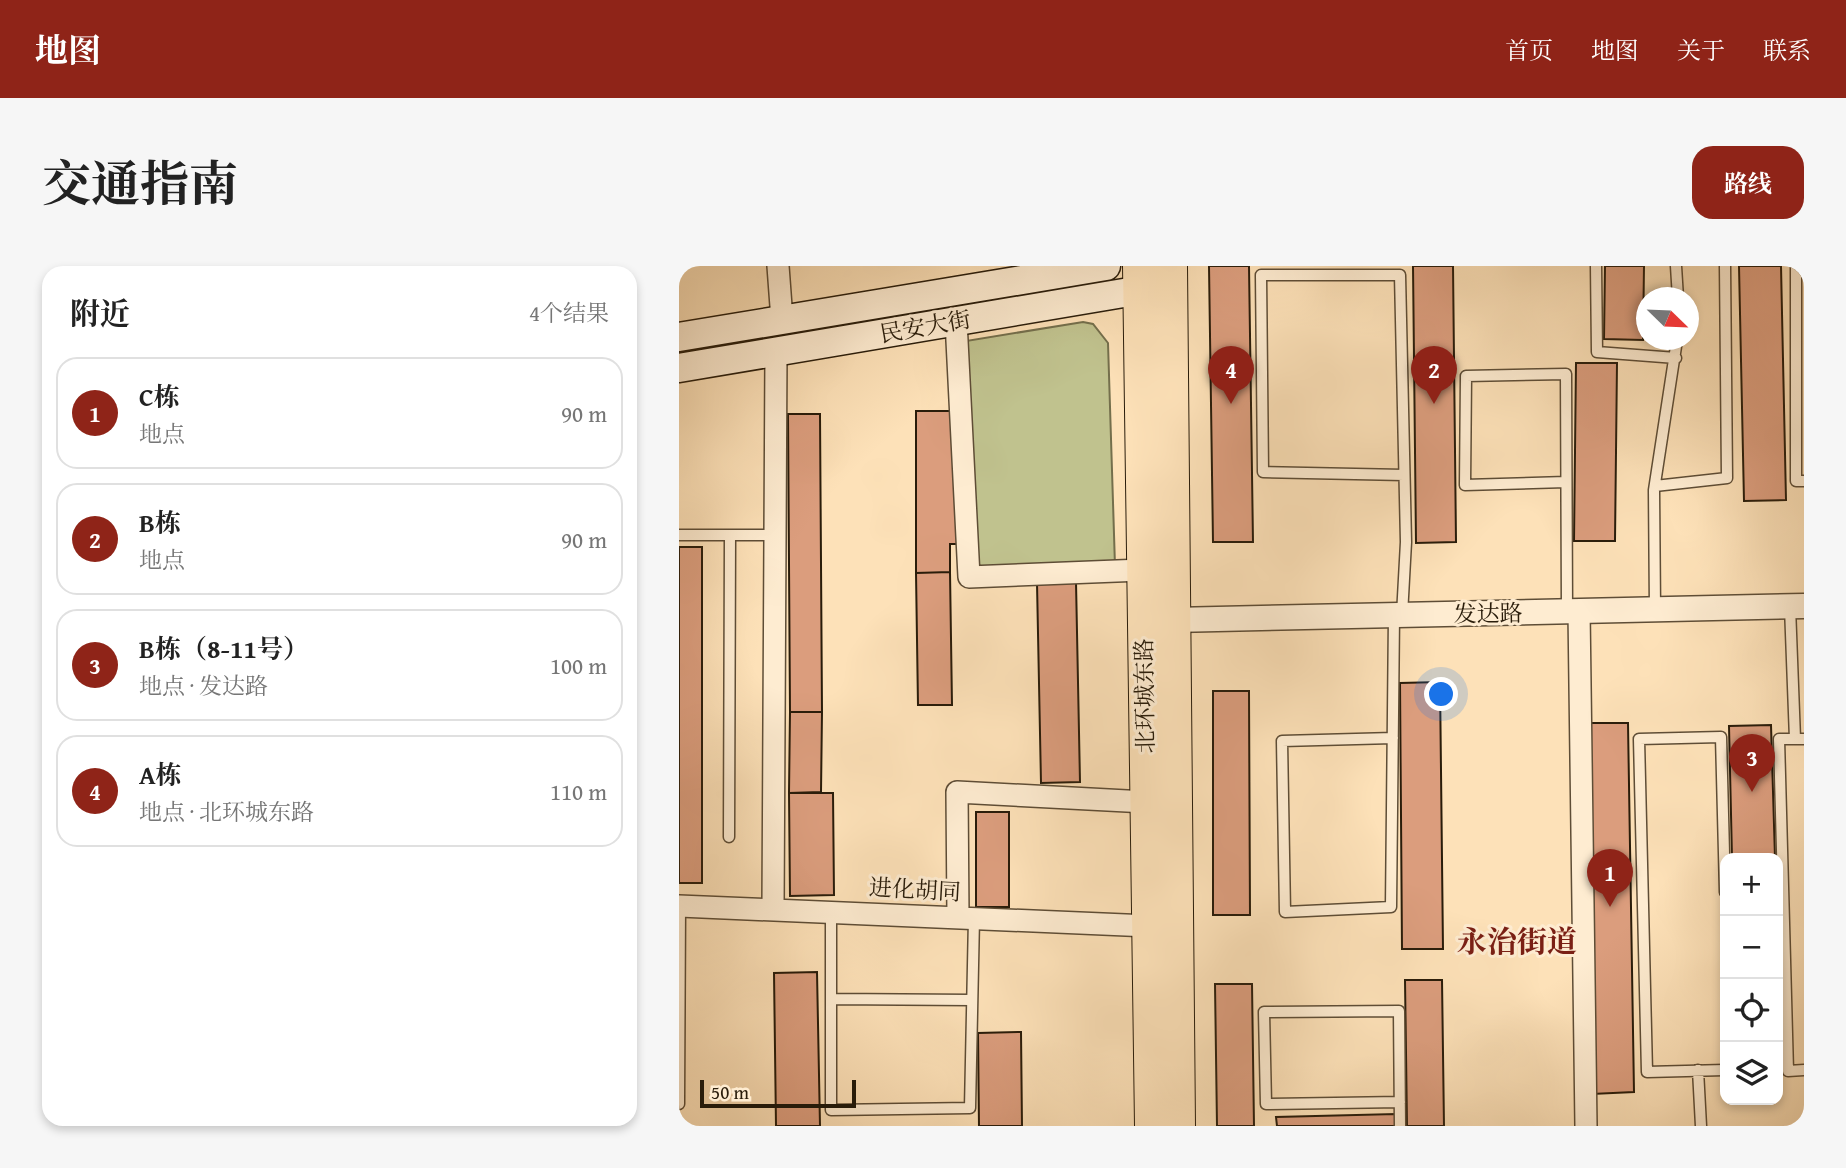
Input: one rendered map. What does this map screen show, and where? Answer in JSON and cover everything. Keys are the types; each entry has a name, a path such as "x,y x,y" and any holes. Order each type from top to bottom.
{"main road":[{"name":"民安大街","path":"679,337 1105,266"},
{"name":"民安大街","path":"679,368 956,321 1139,278 1171,275"},
{"name":"北环城东路","path":"1171,275 1179,1126"},
{"name":"北环城东路","path":"1139,278 1151,1126"}],"street":[{"path":"778,266 782,320"},
{"path":"956,321 969,577 1142,570"},
{"path":"773,909 776,352"},
{"path":"679,357 679,368"},
{"name":"发达路","path":"1173,620 1797,606"},
{"path":"1573,611 1586,1126"},
{"path":"966,918 957,792 1146,802"},
{"name":"进化胡同","path":"680,906 1149,926"}],"lane":[{"path":"1597,266 1597,352 1676,358"},
{"path":"1676,266 1677,287"},
{"path":"1655,486 1727,478 1725,266"},
{"path":"1796,266 1796,481 1804,481"},
{"path":"1393,738 1282,741 1285,912 1391,907 1393,738 1404,475 1400,275 1261,275 1263,472 1404,475"},
{"path":"1655,610 1655,486 1676,350"},
{"path":"1566,482 1465,485 1465,376 1566,374 1566,482 1573,611"},
{"path":"679,535 775,535"},
{"path":"729,837 730,535"},
{"path":"1781,916 1779,739 1799,739 1797,606"},
{"path":"1720,1070 1647,1072 1639,739 1721,737 1724,853"},
{"path":"679,1104 680,906"},
{"path":"831,911 831,1110 970,1108 972,1000 966,918"},
{"path":"1783,967 1788,1071 1804,1070"},
{"path":"831,999 972,1000"},
{"path":"1400,1102 1266,1104 1264,1012 1399,1011 1400,1102 1400,1126"},
{"path":"1698,1070 1701,1126"}],"green space":[{"path":"1083,322 1093,324 1108,343 1115,566 976,570 966,341"}],"building":[{"path":"1209,266 1249,266 1253,542 1213,542"},
{"path":"1413,266 1453,266 1456,542 1416,543"},
{"path":"1605,266 1644,266 1644,287 1636,287 1636,340 1604,339"},
{"path":"1739,266 1781,266 1786,500 1744,501"},
{"path":"1576,363 1617,363 1615,541 1574,541"},
{"path":"916,411 957,411 958,544 950,544 950,572 916,573"},
{"path":"788,414 820,414 822,712 790,712"},
{"path":"679,547 702,547 702,883 679,883"},
{"path":"950,572 952,705 918,705 916,573"},
{"path":"1076,582 1080,782 1041,783 1037,583"},
{"path":"1440,682 1443,949 1402,949 1400,683"},
{"path":"1213,691 1249,691 1250,915 1213,915"},
{"path":"790,712 822,712 821,792 789,793"},
{"path":"1588,723 1628,723 1634,1092 1592,1094"},
{"path":"1771,725 1775,853 1732,853 1729,726"},
{"path":"789,793 833,793 834,895 790,896"},
{"path":"976,812 1009,812 1009,907 976,907"},
{"path":"817,972 820,1126 776,1126 774,973"},
{"path":"1405,980 1442,980 1444,1126 1407,1126"},
{"path":"1215,984 1252,984 1254,1126 1217,1126"},
{"path":"1021,1032 1022,1126 979,1126 978,1033"},
{"path":"1396,1114 1396,1126 1277,1126 1276,1117"}],"place":[{"name":"A栋","path":"1231,404"},
{"name":"B栋","path":"1434,404"},
{"name":"B栋（8-11号）","path":"1752,792"},
{"name":"C栋","path":"1610,907"}],"district":[{"name":"永治街道","path":"1517,941"}]}
